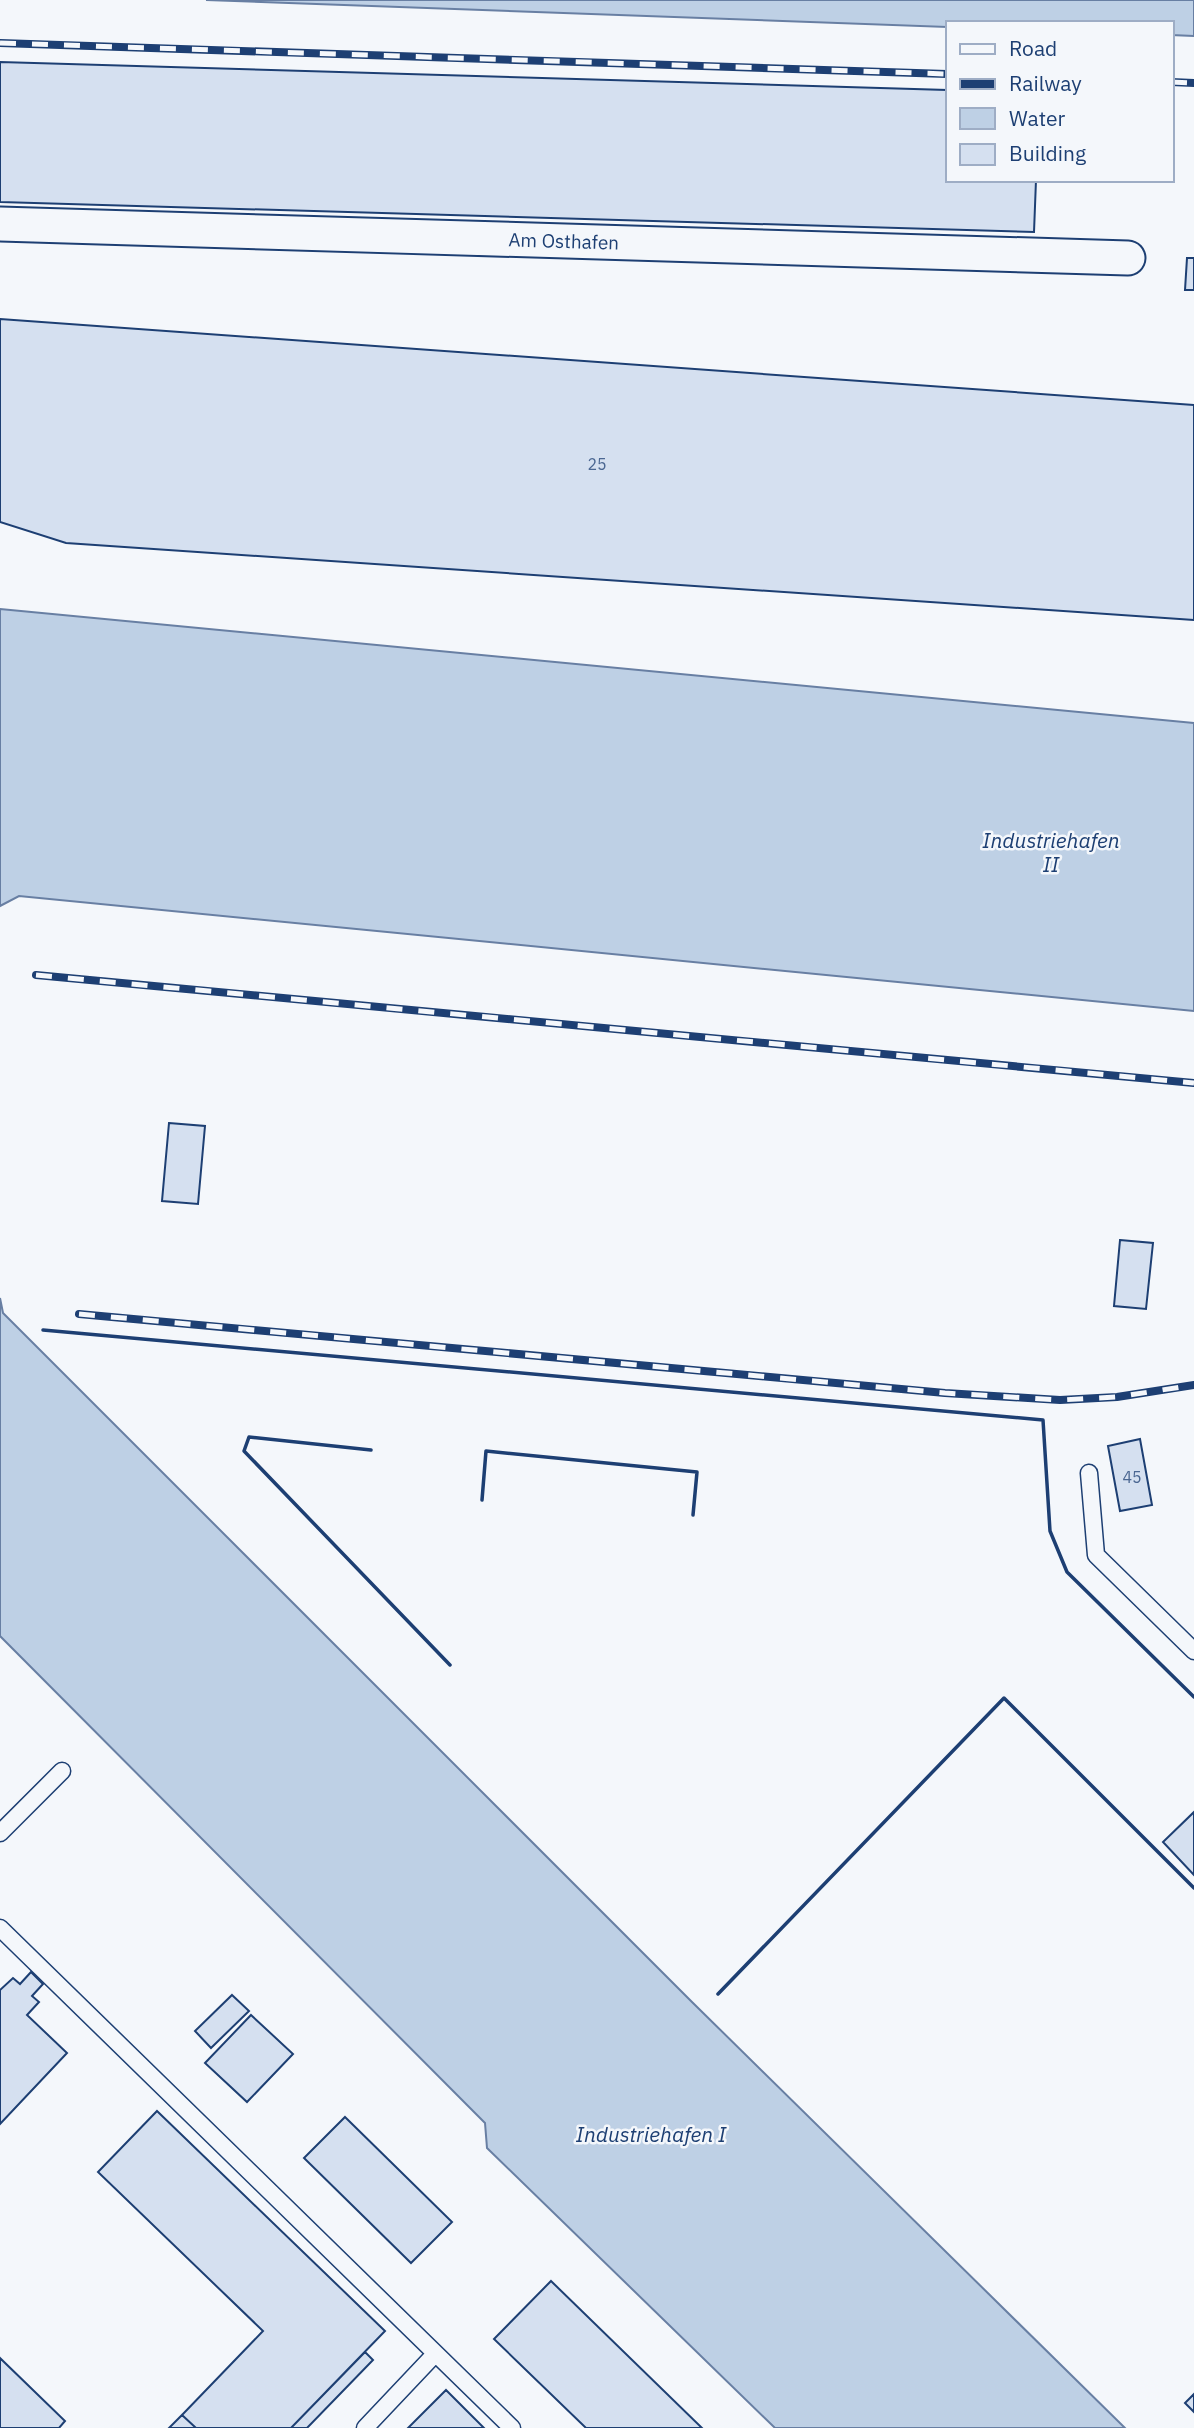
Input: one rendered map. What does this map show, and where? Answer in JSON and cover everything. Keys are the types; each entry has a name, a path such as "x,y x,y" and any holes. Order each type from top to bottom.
{"street":[{"name":"Am Osthafen","path":"0,224 1128,258"}],"lane":[{"path":"1089,1472 1096,1555 1194,1651"},
{"path":"0,1833 62,1771"},
{"path":"0,1928 512,2428"},
{"path":"365,2428 435,2354"}],"water":[{"path":"206,0 1194,0 1194,36 1173,35 1173,21 946,21 946,27"},
{"name":"Industriehafen II","path":"0,609 1194,723 1194,1011 19,896 0,906"},
{"name":"Industriehafen I","path":"0,1298 3,1313 692,2002 1125,2428 775,2428 487,2148 485,2123 0,1636"}],"building":[{"path":"0,62 946,90 946,182 1036,182 1034,232 0,202"},
{"path":"1187,258 1194,258 1194,290 1185,290"},
{"path":"0,319 1194,405 1194,620 66,543 0,522"},
{"path":"169,1123 205,1126 198,1204 162,1201"},
{"path":"1120,1240 1153,1243 1146,1309 1114,1306"},
{"path":"1140,1439 1152,1505 1120,1511 1108,1446"},
{"path":"1194,1812 1194,1875 1163,1842"},
{"path":"31,1972 43,1984 32,1996 39,2002 27,2015 67,2053 0,2124 0,1990 13,1978 20,1984"},
{"path":"232,1995 249,2011 211,2048 195,2031"},
{"path":"251,2015 293,2054 247,2102 205,2063"},
{"path":"157,2111 385,2331 291,2428 196,2428 182,2415 263,2331 98,2172"},
{"path":"345,2117 452,2222 411,2263 304,2158"},
{"path":"551,2281 702,2428 586,2428 494,2339"},
{"path":"365,2352 373,2360 307,2428 291,2428"},
{"path":"0,2358 65,2421 59,2428 0,2428"},
{"path":"446,2390 484,2428 408,2428"},
{"path":"1194,2394 1194,2412 1185,2403"},
{"path":"182,2415 196,2428 169,2428"}],"railway":[{"path":"0,43 946,74"},
{"path":"1173,82 1194,83"},
{"path":"36,975 1194,1083"},
{"path":"79,1314 945,1393 1060,1400 1117,1397 1194,1385"}],"wall":[{"path":"43,1330 1043,1420 1050,1531 1067,1572 1194,1697"},
{"path":"371,1450 249,1437 244,1451 450,1665"},
{"path":"482,1500 486,1451 697,1472 693,1515"},
{"path":"718,1994 1004,1698 1194,1888"}]}
